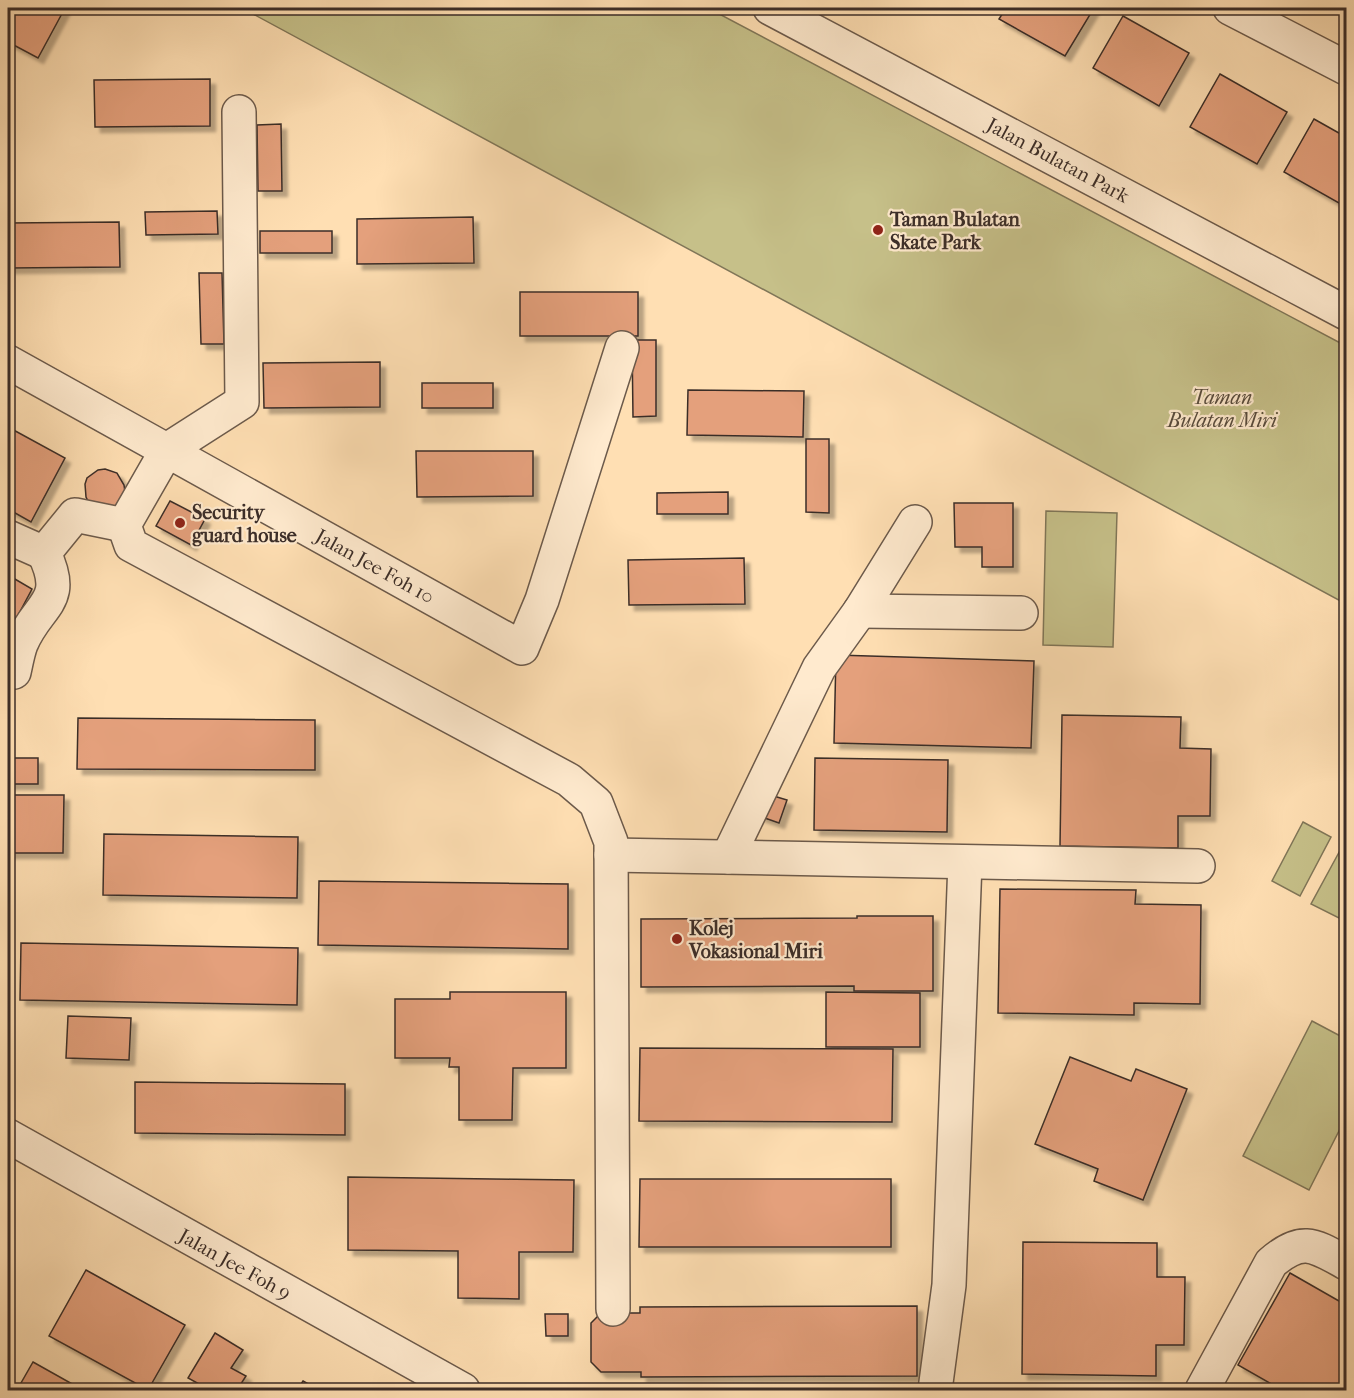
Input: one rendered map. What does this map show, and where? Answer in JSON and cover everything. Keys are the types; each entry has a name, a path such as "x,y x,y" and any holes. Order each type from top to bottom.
{"street":[{"name":"Jalan Bulatan Park","path":"770,8 1347,313"},
{"path":"1230,8 1347,68"},
{"path":"239,112 242,402 167,450 124,525 131,545 569,780 596,803 611,843 613,1309"},
{"name":"Jalan Jee Foh 10","path":"8,362 522,648 542,600 622,348"},
{"path":"44,553 75,515 124,525"},
{"path":"728,857 819,668 860,611 915,522"},
{"path":"8,537 44,553 52,572 52,594 22,643 14,672 8,669"},
{"path":"860,611 1022,613"},
{"path":"611,855 1198,866"},
{"path":"935,1390 949,1284 965,862"},
{"name":"Jalan Jee Foh 9","path":"8,1136 463,1390"},
{"path":"1202,1390 1271,1263 1277,1257 1300,1245 1319,1248 1347,1263"}],"green space":[{"name":"Taman Bulatan Miri","path":"242,8 708,8 1346,346 1346,604"},
{"path":"1046,511 1117,513 1113,647 1043,645"},
{"path":"1303,822 1331,837 1300,896 1272,881"},
{"path":"1343,845 1346,847 1346,905 1339,918 1311,904"},
{"path":"1312,1021 1346,1039 1346,1117 1309,1190 1243,1156"}],"building":[{"path":"8,8 65,8 38,58 8,42"},
{"path":"1006,8 1094,8 1065,56 999,19"},
{"path":"1123,16 1189,53 1159,106 1093,68"},
{"path":"1220,74 1287,112 1257,164 1190,127"},
{"path":"210,79 210,126 95,127 94,80"},
{"path":"1314,119 1346,137 1346,207 1284,172"},
{"path":"281,124 282,191 258,191 257,125"},
{"path":"217,211 218,234 146,235 145,212"},
{"path":"473,217 474,263 357,264 357,219"},
{"path":"119,222 120,267 8,268 8,223"},
{"path":"260,231 332,231 332,253 260,253"},
{"path":"199,273 222,273 224,344 201,344"},
{"path":"520,292 638,292 638,336 520,336"},
{"path":"632,340 656,340 656,416 633,417"},
{"path":"380,362 380,407 264,408 263,363"},
{"path":"422,383 493,383 493,408 422,408"},
{"path":"688,390 804,391 803,437 687,435"},
{"path":"8,427 65,458 31,522 8,509"},
{"path":"806,439 829,439 829,513 806,512"},
{"path":"416,451 533,451 533,496 417,497"},
{"path":"105,469 117,473 124,485 125,492 114,507 89,503 86,497 87,478 98,470"},
{"path":"728,492 728,514 657,514 657,493"},
{"name":"Security guard house","path":"170,501 205,519 191,545 156,526"},
{"path":"954,503 1013,503 1013,567 982,567 982,547 955,547"},
{"path":"744,558 745,604 629,605 628,560"},
{"path":"8,575 32,589 8,634"},
{"path":"836,655 1034,661 1031,748 834,743"},
{"path":"1062,715 1181,717 1180,748 1211,749 1210,816 1178,816 1178,848 1060,846"},
{"path":"78,718 315,720 315,770 77,769"},
{"path":"8,758 38,758 38,784 8,784"},
{"path":"815,758 948,760 947,832 814,830"},
{"path":"767,794 787,800 779,823 759,816"},
{"path":"8,795 64,795 63,853 8,853"},
{"path":"104,834 298,837 297,898 103,895"},
{"path":"319,881 568,884 568,949 318,945"},
{"path":"1000,889 1136,890 1135,904 1201,905 1200,1004 1134,1003 1134,1015 998,1013"},
{"path":"857,916 933,916 933,991 854,991 854,986 641,987 641,919 857,918"},
{"path":"21,943 298,948 297,1005 20,1000"},
{"path":"450,992 566,992 566,1068 513,1068 512,1120 459,1120 459,1067 449,1067 450,1058 395,1058 395,999 450,999"},
{"path":"826,992 920,993 920,1047 826,1047"},
{"path":"68,1016 131,1018 129,1060 66,1058"},
{"path":"640,1048 893,1049 892,1122 639,1121"},
{"path":"1070,1057 1131,1081 1136,1069 1187,1089 1143,1200 1094,1181 1098,1169 1035,1144"},
{"path":"135,1082 345,1084 345,1135 135,1133"},
{"path":"348,1177 574,1180 573,1252 519,1252 519,1299 458,1298 458,1251 348,1250"},
{"path":"640,1179 891,1179 891,1247 639,1247"},
{"path":"1023,1242 1157,1243 1157,1277 1185,1277 1184,1345 1156,1345 1156,1376 1022,1374"},
{"path":"86,1270 185,1325 148,1390 49,1336"},
{"path":"1290,1273 1346,1305 1346,1390 1282,1390 1238,1365"},
{"path":"917,1306 917,1376 641,1377 641,1372 601,1372 591,1362 591,1323 601,1313 640,1313 640,1307"},
{"path":"545,1314 568,1314 568,1336 546,1336"},
{"path":"215,1333 243,1350 231,1368 246,1376 237,1390 210,1390 188,1378"},
{"path":"33,1362 83,1390 17,1390"},
{"path":"303,1381 319,1390 297,1390"}],"place":[{"name":"Taman Bulatan Skate Park","path":"878,230"},
{"name":"Security guard house","path":"180,523"},
{"name":"Kolej Vokasional Miri","path":"677,939"}]}
